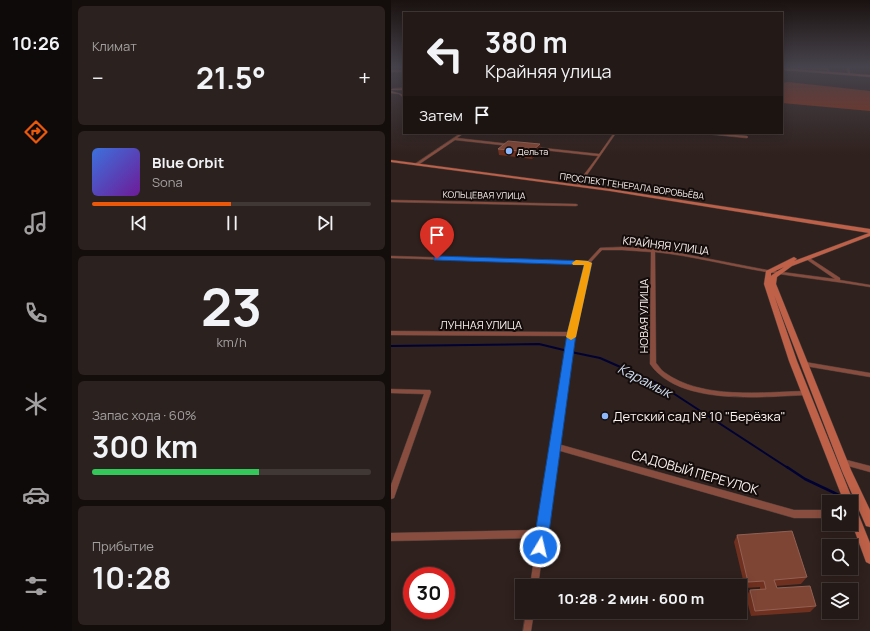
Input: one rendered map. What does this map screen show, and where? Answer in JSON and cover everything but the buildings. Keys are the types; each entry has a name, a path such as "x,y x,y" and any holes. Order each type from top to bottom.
{"main road":[{"name":"ПРОСПЕКТ ГЕНЕРАЛА ВОРОБЬЁВА","path":"391,161 579,184 870,231"},
{"name":"ПРОСПЕКТ ГЕНЕРАЛА ВОРОБЬЁВА","path":"391,161 610,190 870,231"},
{"path":"848,495 842,468 805,364 773,284 774,276 791,265 870,231"},
{"path":"870,231 786,262 768,272 767,284 793,361 806,393 842,468 870,520"},
{"path":"858,527 870,558"}],"street":[{"path":"417,164 462,134"},
{"path":"579,184 614,134"},
{"path":"716,134 747,137"},
{"path":"456,139 511,145"},
{"path":"527,147 600,155"},
{"name":"КОЛЬЦЕВАЯ УЛИЦА","path":"391,201 576,205"},
{"name":"КРАЙНЯЯ УЛИЦА","path":"588,263 601,249 617,248 653,250 696,256 768,272 839,280 870,286"},
{"name":"НОВАЯ УЛИЦА","path":"653,250 653,364 663,375 691,389 723,394 806,393"},
{"path":"391,258 588,263 571,334 535,579"},
{"path":"808,258 839,280"},
{"name":"ЛУННАЯ УЛИЦА","path":"391,333 571,334"},
{"path":"805,364 870,375"},
{"path":"391,391 428,392 391,495"},
{"name":"САДОВЫЙ ПЕРЕУЛОК","path":"555,446 794,514 822,514"},
{"path":"842,468 870,468"},
{"path":"391,537 542,534"},
{"path":"527,631 529,619"}],"shaded area":[{"path":"783,96 870,96 870,111 783,103"}],"waterway":[{"name":"Карамык","path":"391,346 539,344 568,351"},
{"name":"Карамык","path":"571,352 600,358 659,384 788,468"},
{"name":"Карамык","path":"787,467 805,479 839,495"}],"slow traffic":[{"path":"571,337 588,263 576,263"}],"place":[{"name":"Дельта","path":"509,151"},
{"name":"Детский сад № 10 \"Берёзка\"","path":"605,416"}],"route":[{"path":"437,259 588,263 571,334 540,547"}]}
